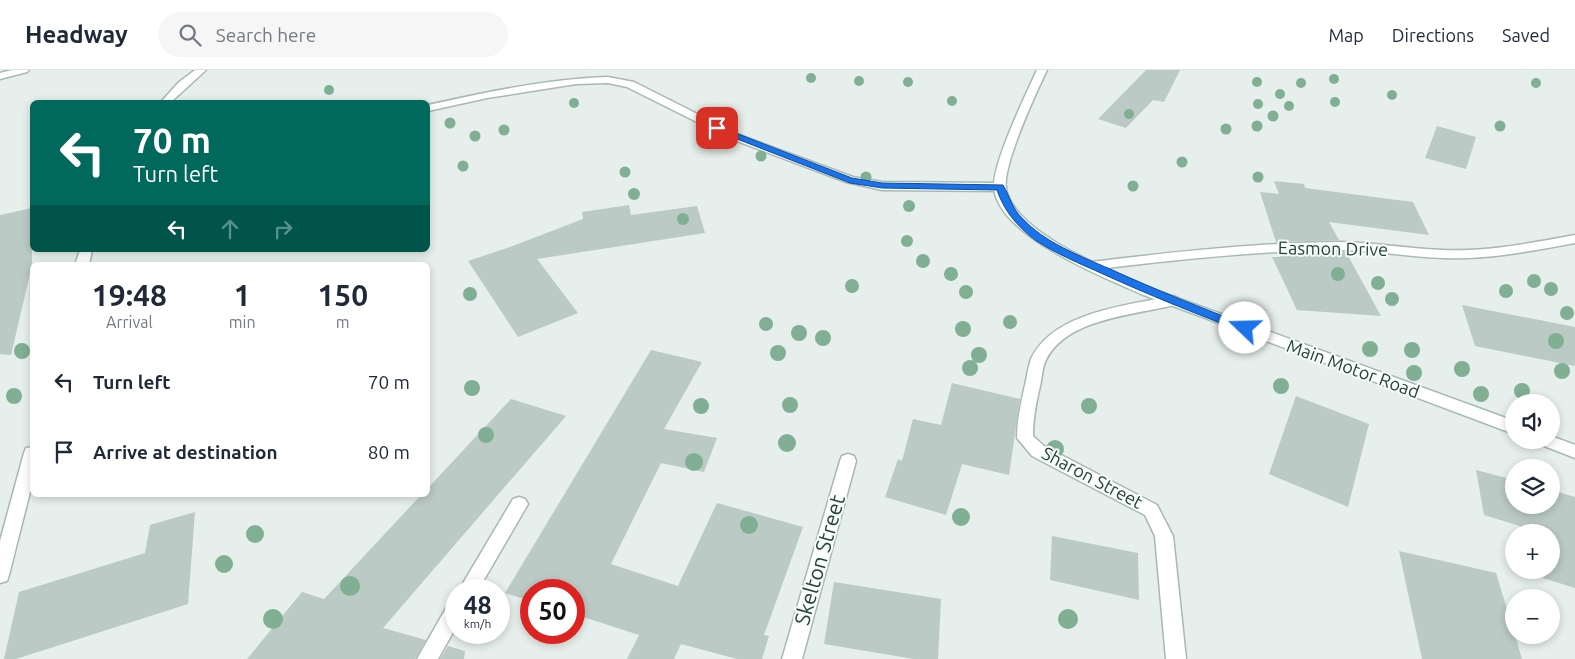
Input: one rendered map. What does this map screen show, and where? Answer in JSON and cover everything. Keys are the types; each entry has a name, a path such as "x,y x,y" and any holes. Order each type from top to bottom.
{"street":[{"path":"0,76 24,70"},
{"path":"168,100 182,85 202,70"},
{"path":"430,108 487,95 576,82 608,80 630,84 733,136 850,180 882,186 1000,187 1005,159 1042,70"},
{"name":"Main Motor Road","path":"1000,187 1007,206 1039,238 1091,266 1173,301 1505,425"},
{"name":"Easmon Drive","path":"1091,266 1169,256 1292,247 1340,246 1444,254 1499,253 1575,239"},
{"name":"Sharon Street","path":"1173,301 1094,319 1070,328 1054,338 1040,358 1024,420 1025,438 1038,451 1152,510 1164,536 1176,659"},
{"path":"1560,446 1575,452"},
{"name":"Skelton Street","path":"792,659 848,460"},
{"path":"0,575 30,461"},
{"path":"475,579 519,504"},
{"path":"426,659 445,627"}],"building":[{"path":"1146,70 1180,70 1164,102 1153,100 1126,128 1098,119"},
{"path":"1437,126 1476,137 1466,169 1425,158"},
{"path":"1274,181 1304,184 1305,188 1413,202 1429,235 1329,222 1339,240 1276,242 1260,192 1279,194"},
{"path":"629,205 631,215 697,206 705,233 537,259 578,313 518,337 468,261 583,219 582,212"},
{"path":"30,208 30,252 32,252 32,262 30,262 30,274 11,355 0,354 0,215"},
{"path":"1346,252 1381,316 1297,310 1272,257 1281,257 1280,254"},
{"path":"1462,305 1575,327 1575,366 1475,346"},
{"path":"651,350 702,362 664,429 717,438 704,472 661,463 611,564 678,586 717,503 803,527 764,635 769,636 762,659 737,659 681,644 674,659 627,659 639,635 585,618 585,579 520,579 520,598 510,595 510,585"},
{"path":"952,383 1020,399 1009,475 962,464 946,515 885,497 898,459 902,461 913,419 941,425"},
{"path":"1296,396 1369,424 1348,507 1269,474"},
{"path":"511,399 566,416 383,628 426,640 415,659 247,659 302,592 324,599 419,497 430,497 430,486"},
{"path":"1476,470 1505,478 1505,514 1560,514 1560,493 1575,497 1575,588 1546,579 1560,579 1560,524 1513,524 1484,515"},
{"path":"195,512 188,604 16,659 4,659 19,592 145,553 150,525"},
{"path":"1052,536 1138,553 1139,600 1050,580"},
{"path":"1399,551 1496,573 1505,603 1505,644 1517,644 1522,659 1422,659"},
{"path":"834,582 941,599 938,659 914,659 824,644"},
{"path":"448,646 465,651 464,659 440,659"}],"route":[{"path":"717,128 822,171 850,180 882,186 1000,187 1007,206 1039,238 1091,266 1173,301 1245,328"}]}
